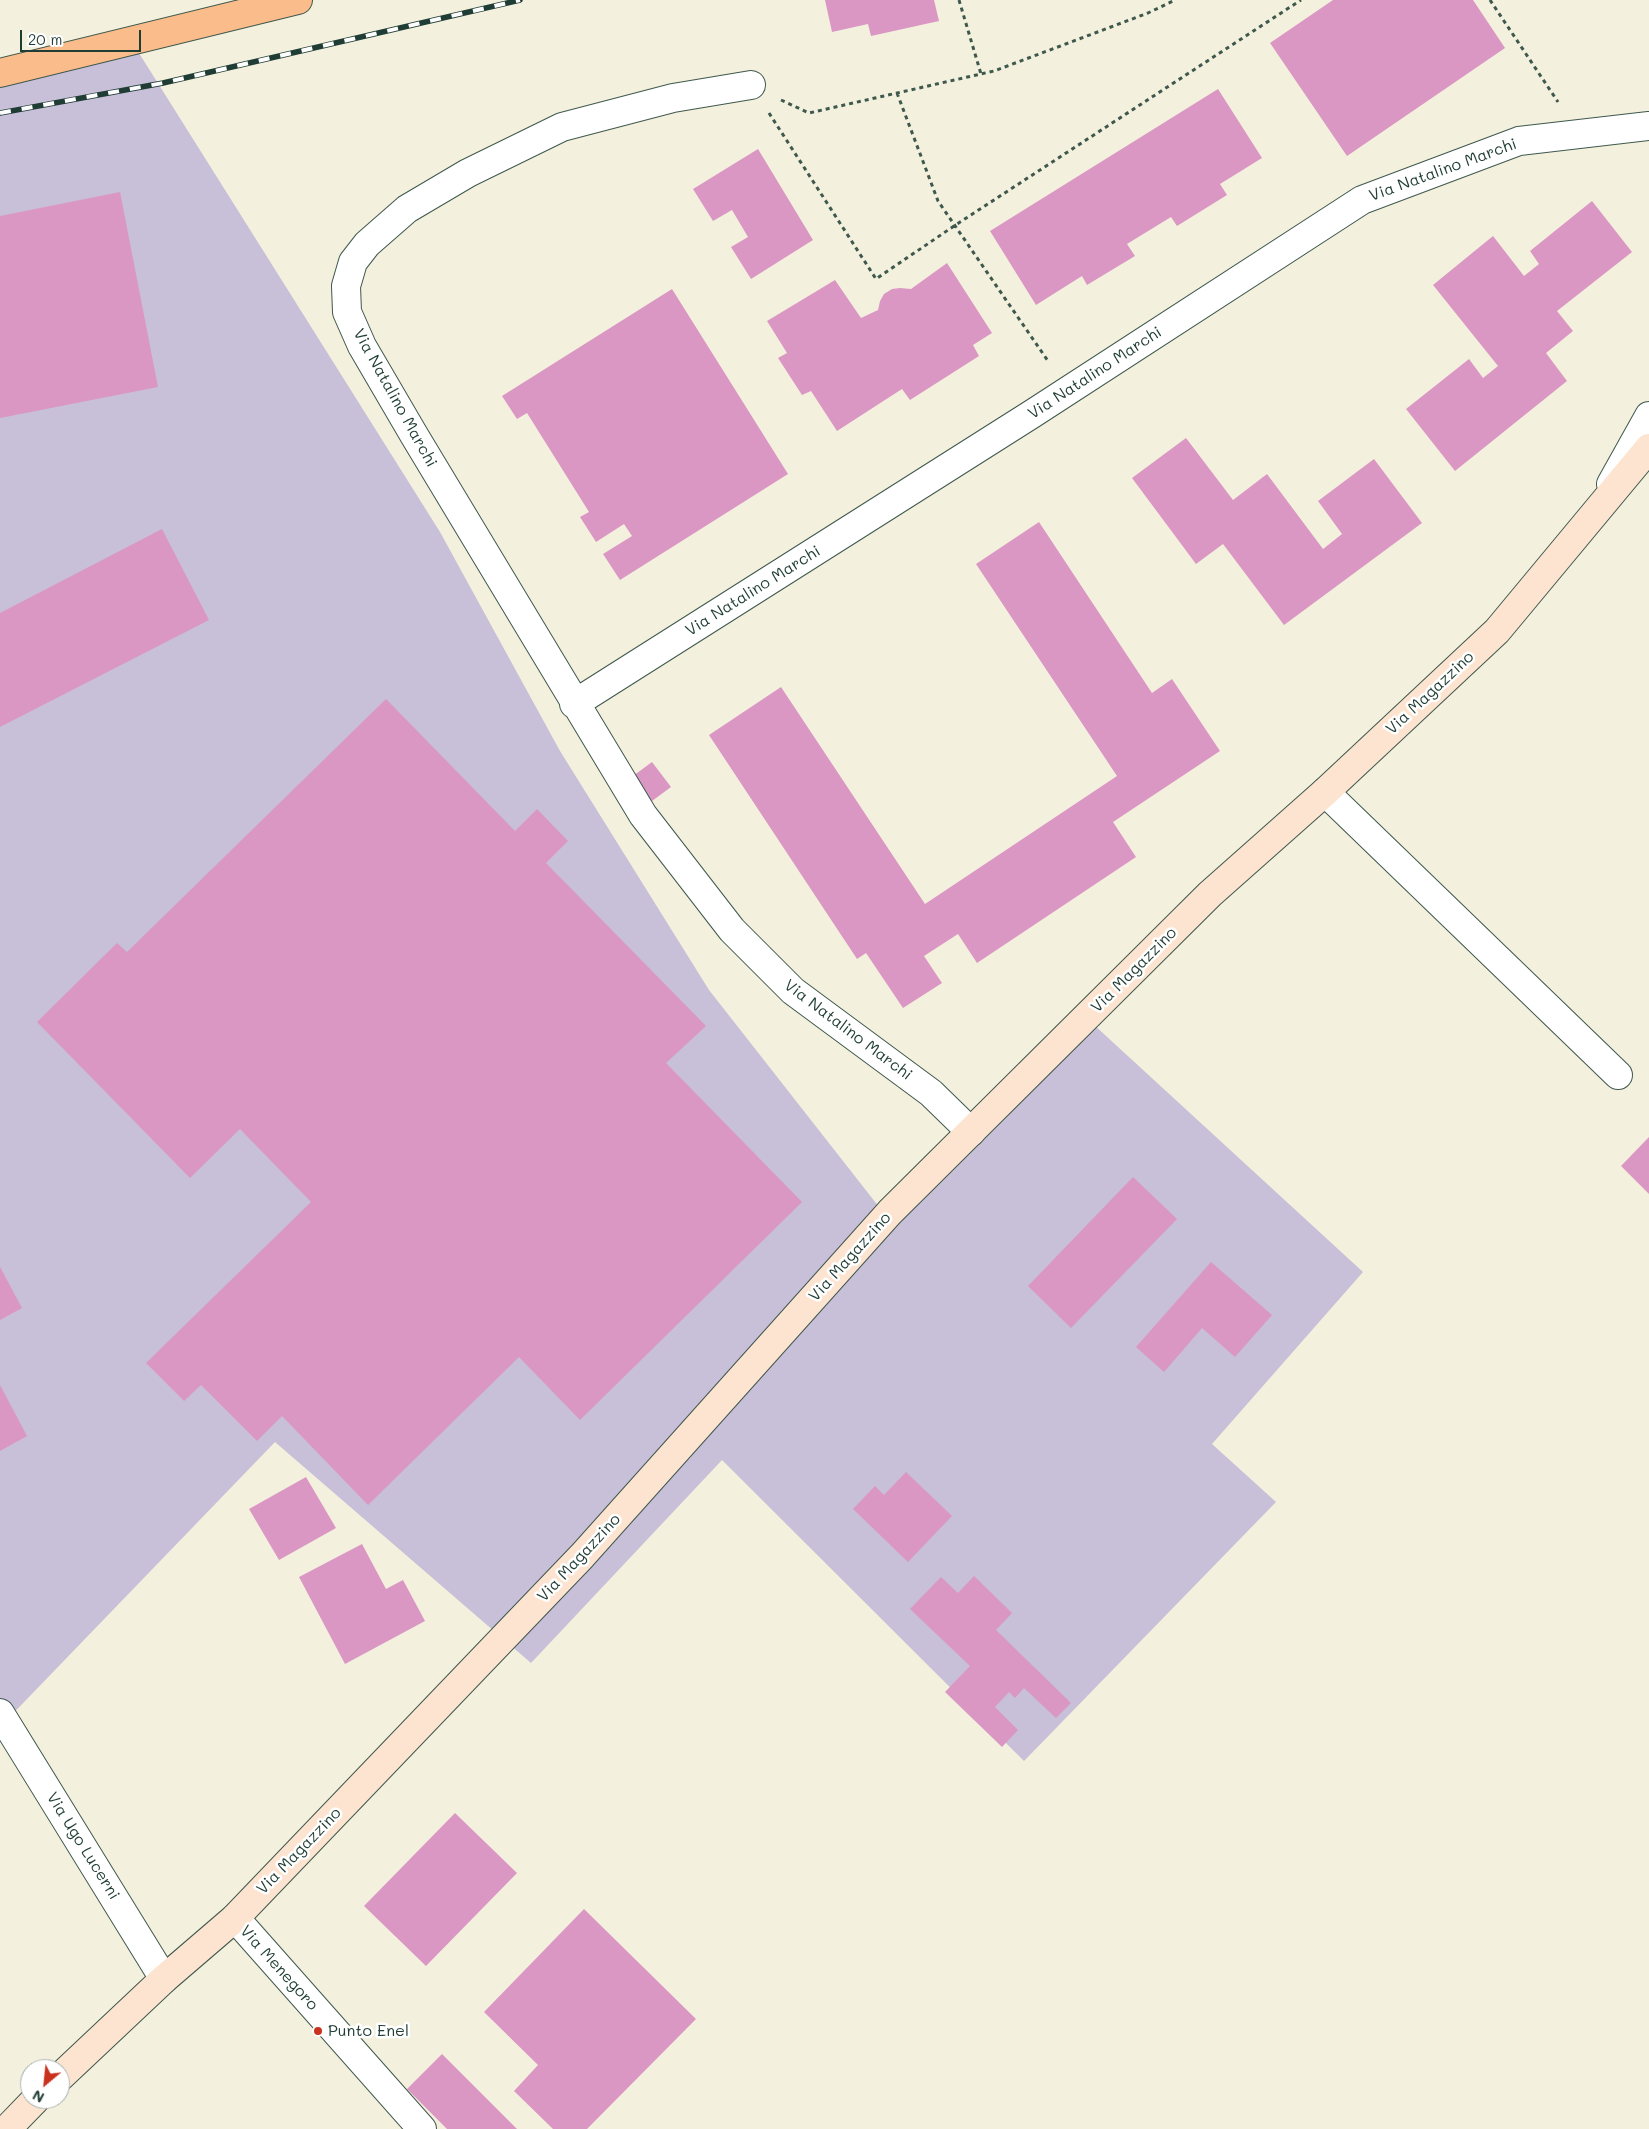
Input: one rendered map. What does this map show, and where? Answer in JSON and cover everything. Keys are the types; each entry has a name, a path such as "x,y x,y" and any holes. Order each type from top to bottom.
{"main road":[{"path":"0,74 298,0"},
{"name":"Via Magazzino","path":"70,2068 164,1979 235,1918 582,1556 890,1212 1210,894 1325,792 1497,631 1649,448"},
{"path":"7,2129 26,2109"}],"street":[{"name":"Via Natalino Marchi","path":"751,85 673,98 562,127 468,173 406,209 368,244 353,262 346,286 348,312 362,346 574,704 643,815 732,930 793,991 932,1093 971,1132"},
{"name":"Via Natalino Marchi","path":"574,704 1068,391 1362,200 1519,141 1649,126"},
{"path":"1595,512 1649,416"},
{"path":"1325,792 1618,1075"},
{"name":"Via Ugo Lucerni","path":"0,1713 164,1979"},
{"name":"Via Menegoro","path":"235,1918 422,2129"}],"path":[{"path":"959,0 981,74"},
{"path":"751,85 809,113 994,71 1139,16 1174,0"},
{"path":"751,85 876,279 1300,0"},
{"path":"1490,0 1579,134"},
{"path":"897,93 938,202 1068,391"}],"shaded area":[{"path":"132,42 440,532 560,751 709,990 890,1221 1093,1024 1363,1272 1212,1444 1276,1502 1024,1761 722,1460 531,1663 275,1442 0,1727 0,67"}],"building":[{"path":"825,0 934,0 939,21 871,36 868,24 832,32"},
{"path":"1333,0 1473,0 1505,48 1347,156 1270,43"},
{"path":"1218,89 1262,158 1220,184 1227,195 1177,226 1171,217 1127,244 1135,256 1087,285 1082,276 1036,305 990,231"},
{"path":"758,149 813,240 751,279 731,247 748,237 732,210 713,221 693,189"},
{"path":"120,192 158,387 0,418 0,216"},
{"path":"1592,201 1632,252 1557,311 1573,331 1546,353 1567,381 1455,471 1406,409 1469,359 1483,378 1498,366 1433,285 1493,236 1524,276 1539,264 1530,251"},
{"path":"947,263 992,333 973,345 979,356 910,400 902,389 837,431 811,391 802,395 778,358 787,353 767,321 835,280 861,318 878,310 884,294 892,289 911,289"},
{"path":"672,289 788,474 620,580 603,554 632,536 624,524 596,542 580,517 589,512 527,413 517,419 502,396"},
{"path":"1186,438 1233,500 1267,474 1323,549 1342,534 1318,501 1374,459 1422,523 1284,625 1223,544 1196,564 1132,478"},
{"path":"1039,522 1152,693 1172,679 1220,751 1113,822 1136,857 977,963 958,934 924,956 942,983 903,1008 866,953 857,959 709,735 781,687 925,904 1117,776 976,564"},
{"path":"162,529 209,620 0,727 0,613"},
{"path":"386,699 515,831 537,809 568,841 546,863 706,1026 666,1063 802,1202 580,1420 519,1357 368,1505 282,1416 257,1441 201,1385 184,1401 146,1363 311,1202 240,1129 190,1178 37,1022 117,943 127,952"},
{"path":"652,762 671,787 652,801 633,776"},
{"path":"1649,1137 1649,1194 1621,1166"},
{"path":"1133,1177 1177,1219 1071,1328 1028,1286"},
{"path":"1211,1262 1272,1315 1235,1357 1202,1328 1164,1372 1136,1347"},
{"path":"0,1267 22,1308 0,1320"},
{"path":"0,1385 27,1436 0,1451"},
{"path":"906,1472 952,1516 908,1562 853,1509 875,1486 884,1495"},
{"path":"306,1477 336,1528 279,1560 249,1509"},
{"path":"362,1544 386,1589 403,1580 425,1621 345,1664 299,1577"},
{"path":"974,1576 1012,1613 996,1630 1071,1703 1056,1718 1024,1688 1015,1698 1009,1692 995,1707 1018,1730 1002,1747 945,1692 970,1666 910,1609 941,1577 958,1593"},
{"path":"455,1813 517,1873 426,1966 364,1906"},
{"path":"584,1909 696,2019 587,2129 553,2129 514,2091 538,2065 484,2012"},
{"path":"442,2054 517,2129 447,2129 407,2089"}],"railway":[{"path":"0,113 163,83 520,0"}],"place":[{"name":"Punto Enel","path":"318,2031"}]}
